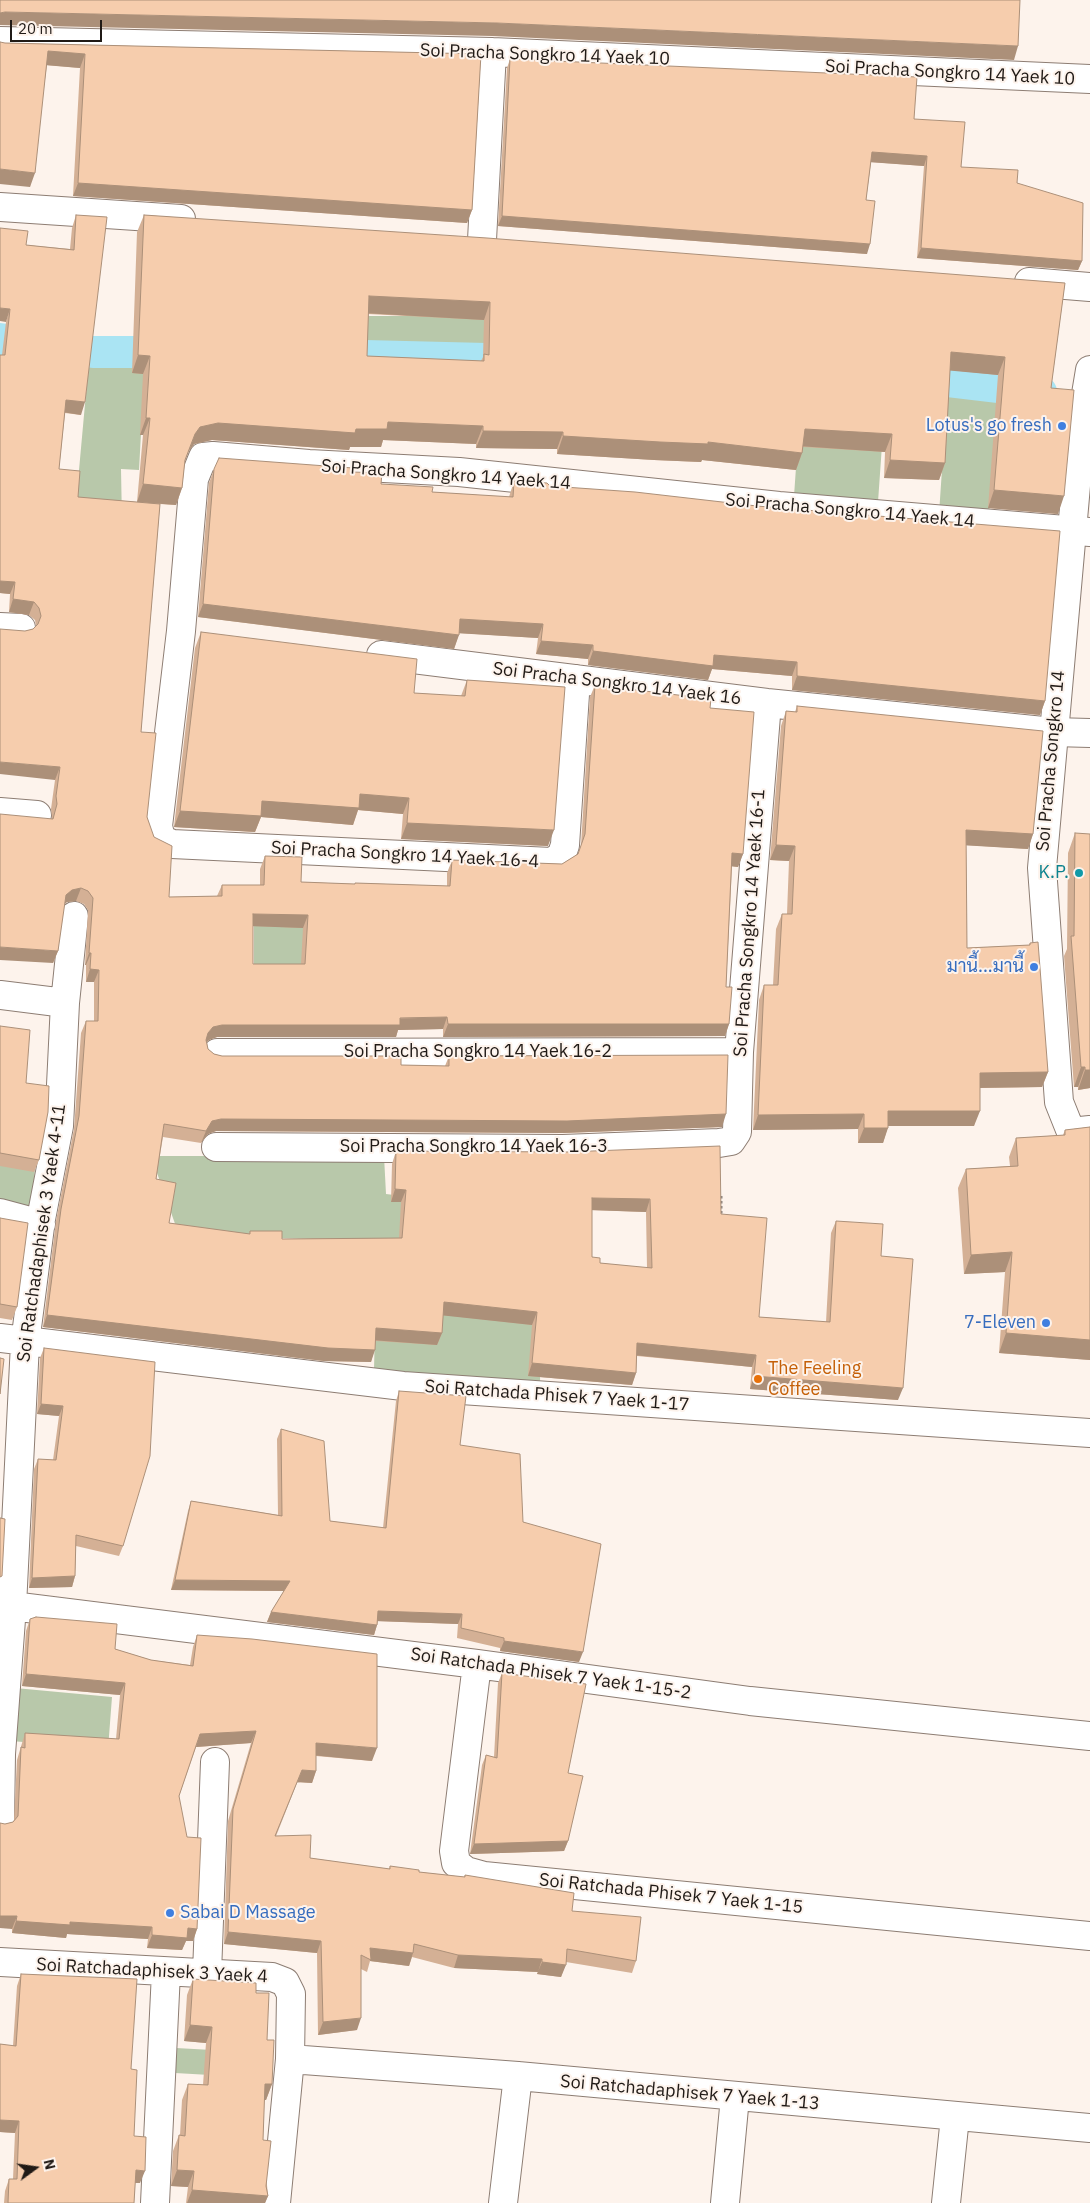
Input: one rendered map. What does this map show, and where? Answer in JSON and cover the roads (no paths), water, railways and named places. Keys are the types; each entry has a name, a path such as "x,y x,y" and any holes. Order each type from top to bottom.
{"street":[{"name":"Soi Pracha Songkro 14 Yaek 10","path":"0,41 492,52 1090,79"},
{"path":"482,240 492,52"},
{"path":"0,207 210,221"},
{"path":"452,238 512,242"},
{"path":"1003,280 1090,287"},
{"name":"Soi Pracha Songkro 14","path":"1089,378 1082,418 1082,531 1053,732 1042,868 1059,1102 1071,1132 1090,1130"},
{"name":"Soi Pracha Songkro 14 Yaek 14","path":"161,838 158,826 180,631 194,479 203,457 213,456 309,464 459,472 779,506 1082,531"},
{"path":"180,631 209,634"},
{"name":"Soi Pracha Songkro 14 Yaek 16","path":"360,652 767,703 1053,732 1090,733"},
{"name":"Soi Pracha Songkro 14 Yaek 16-4","path":"161,838 172,844 552,862 561,857 565,845 576,679"},
{"name":"Soi Pracha Songkro 14 Yaek 16-1","path":"731,1141 737,1132 740,1052 767,703"},
{"path":"0,812 37,815"},
{"name":"Soi Ratchadaphisek 3 Yaek 4-11","path":"0,1820 2,1745 12,1606 13,1341 41,1224 59,1126 65,1003 74,916"},
{"path":"0,995 65,1003"},
{"name":"Soi Pracha Songkro 14 Yaek 16-2","path":"217,1053 740,1052"},
{"name":"Soi Pracha Songkro 14 Yaek 16-3","path":"216,1147 563,1149 731,1141"},
{"path":"0,1213 41,1224"},
{"name":"Soi Ratchada Phisek 7 Yaek 1-17","path":"13,1341 403,1386 1090,1433"},
{"name":"Soi Ratchada Phisek 7 Yaek 1-15-2","path":"12,1606 476,1664 750,1701 1090,1736"},
{"name":"Soi Ratchada Phisek 7 Yaek 1-15","path":"476,1664 454,1851 456,1863 466,1871 494,1876 1090,1936"},
{"path":"207,1973 214,1762"},
{"name":"Soi Ratchadaphisek 3 Yaek 4","path":"0,1962 272,1977 285,1982 291,1994 290,2059"},
{"path":"155,2203 166,1972"},
{"path":"276,2203 290,2059"},
{"name":"Soi Ratchadaphisek 7 Yaek 1-13","path":"290,2059 518,2076 955,2118 1090,2128"},
{"path":"503,2203 518,2076"},
{"path":"725,2203 735,2097"},
{"path":"946,2203 955,2118"}],"waterway":[{"path":"0,339 93,352 177,352"},
{"path":"324,355 527,360"},
{"path":"906,376 1041,392"}],"place":[{"name":"Lotus's go fresh","path":"1062,426"},
{"name":"K.P.","path":"1079,873"},
{"name":"มานี้...มานี้","path":"1034,967"},
{"name":"7-Eleven","path":"1046,1323"},
{"name":"The Feeling Coffee","path":"758,1379"},
{"name":"Sabai D Massage","path":"170,1913"}]}
